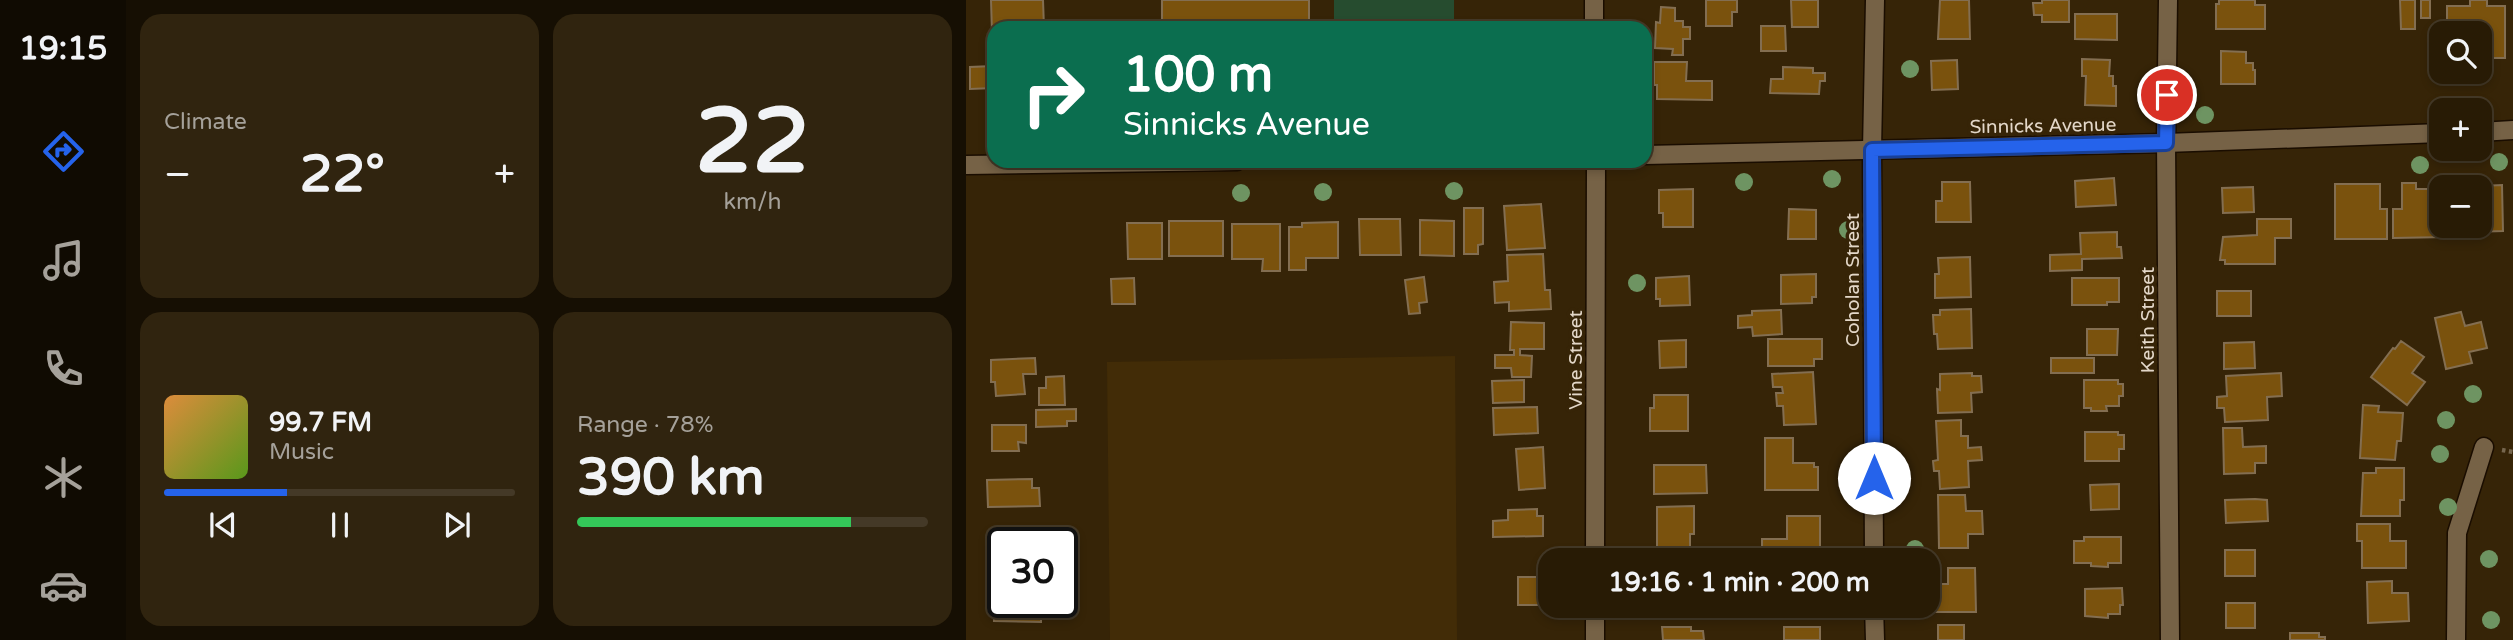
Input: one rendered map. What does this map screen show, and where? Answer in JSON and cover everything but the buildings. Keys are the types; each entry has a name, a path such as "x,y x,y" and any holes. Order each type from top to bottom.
{"street":[{"path":"1594,0 1594,21"},
{"name":"Coholan Street","path":"1874,548 1872,150 1875,0"},
{"name":"Keith Street","path":"2168,0 2166,143 2170,640"},
{"path":"2492,131 2513,130"},
{"name":"Sinnicks Avenue","path":"1652,155 2166,143 2429,133"},
{"path":"966,165 987,165"},
{"name":"Vine Street","path":"1595,548 1596,168"},
{"path":"2456,640 2457,533 2484,447"},
{"path":"1595,618 1595,640"},
{"path":"1874,618 1874,640"}],"shaded area":[{"path":"1455,356 1457,640 1110,640 1107,362"}],"green space":[{"path":"1334,0 1454,0 1454,21 1334,21"}],"route":[{"path":"1874,478 1872,150 2166,143 2167,95"}]}
